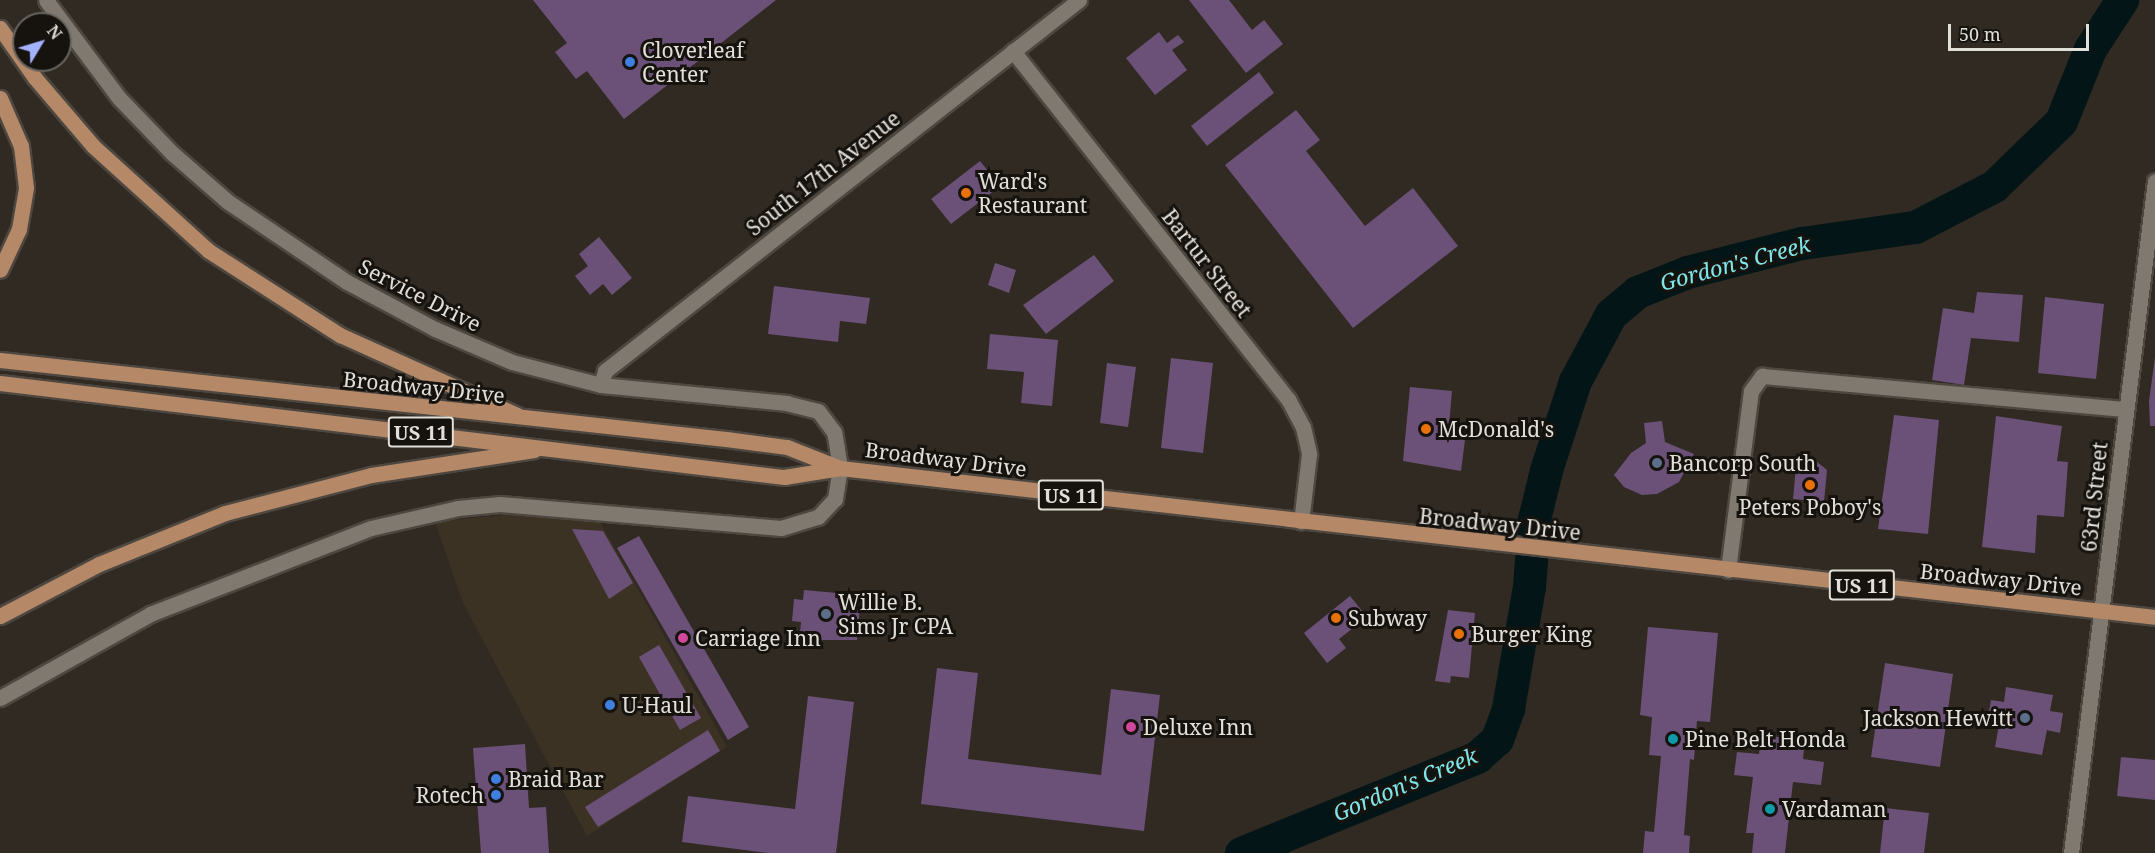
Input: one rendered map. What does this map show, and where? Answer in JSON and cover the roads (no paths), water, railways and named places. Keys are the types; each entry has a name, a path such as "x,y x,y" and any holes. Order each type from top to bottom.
{"main road":[{"path":"0,28 35,78 93,146 209,251 340,335 530,421"},
{"path":"0,98 21,146 26,188 19,229 0,270"},
{"name":"Broadway Drive","path":"0,360 530,421 787,447 840,468 1503,546 2155,617"},
{"name":"Broadway Drive","path":"0,383 553,447 784,477 840,468"},
{"path":"0,616 157,538 270,500 370,475 553,447"}],"street":[{"name":"Service Drive","path":"0,698 150,614 371,528 458,508 500,504 781,528 818,517 835,499 840,468 834,432 818,411 787,403 601,385 512,362 460,341 387,304 287,244 227,201 144,126 46,0"},
{"name":"South 17th Avenue","path":"601,385 605,371 1079,0"},
{"name":"Bartur Street","path":"1013,51 1288,399 1303,427 1309,454 1301,522"},
{"name":"63rd Street","path":"2071,853 2155,181"},
{"path":"1728,570 1751,391 1762,376 2125,409"}],"waterway":[{"name":"Gordon's Creek","path":"1241,853 1477,757 1497,739 1508,708 1529,587 1534,519 1546,470 1575,381 1611,314 1637,292 1687,272 1802,243 1915,227 1994,186 2061,121 2090,49 2122,0"}],"place":[{"name":"Cloverleaf Center","path":"630,62"},
{"name":"Ward's Restaurant","path":"966,193"},
{"name":"McDonald's","path":"1426,429"},
{"name":"Bancorp South","path":"1657,463"},
{"name":"Peters Poboy's","path":"1810,485"},
{"name":"Willie B. Sims Jr CPA","path":"826,614"},
{"name":"Subway","path":"1336,618"},
{"name":"Burger King","path":"1459,634"},
{"name":"Carriage Inn","path":"683,638"},
{"name":"U-Haul","path":"610,705"},
{"name":"Jackson Hewitt","path":"2025,718"},
{"name":"Deluxe Inn","path":"1131,727"},
{"name":"Pine Belt Honda","path":"1673,739"},
{"name":"Braid Bar","path":"496,779"},
{"name":"Rotech","path":"496,795"},
{"name":"Vardaman","path":"1770,809"}]}
